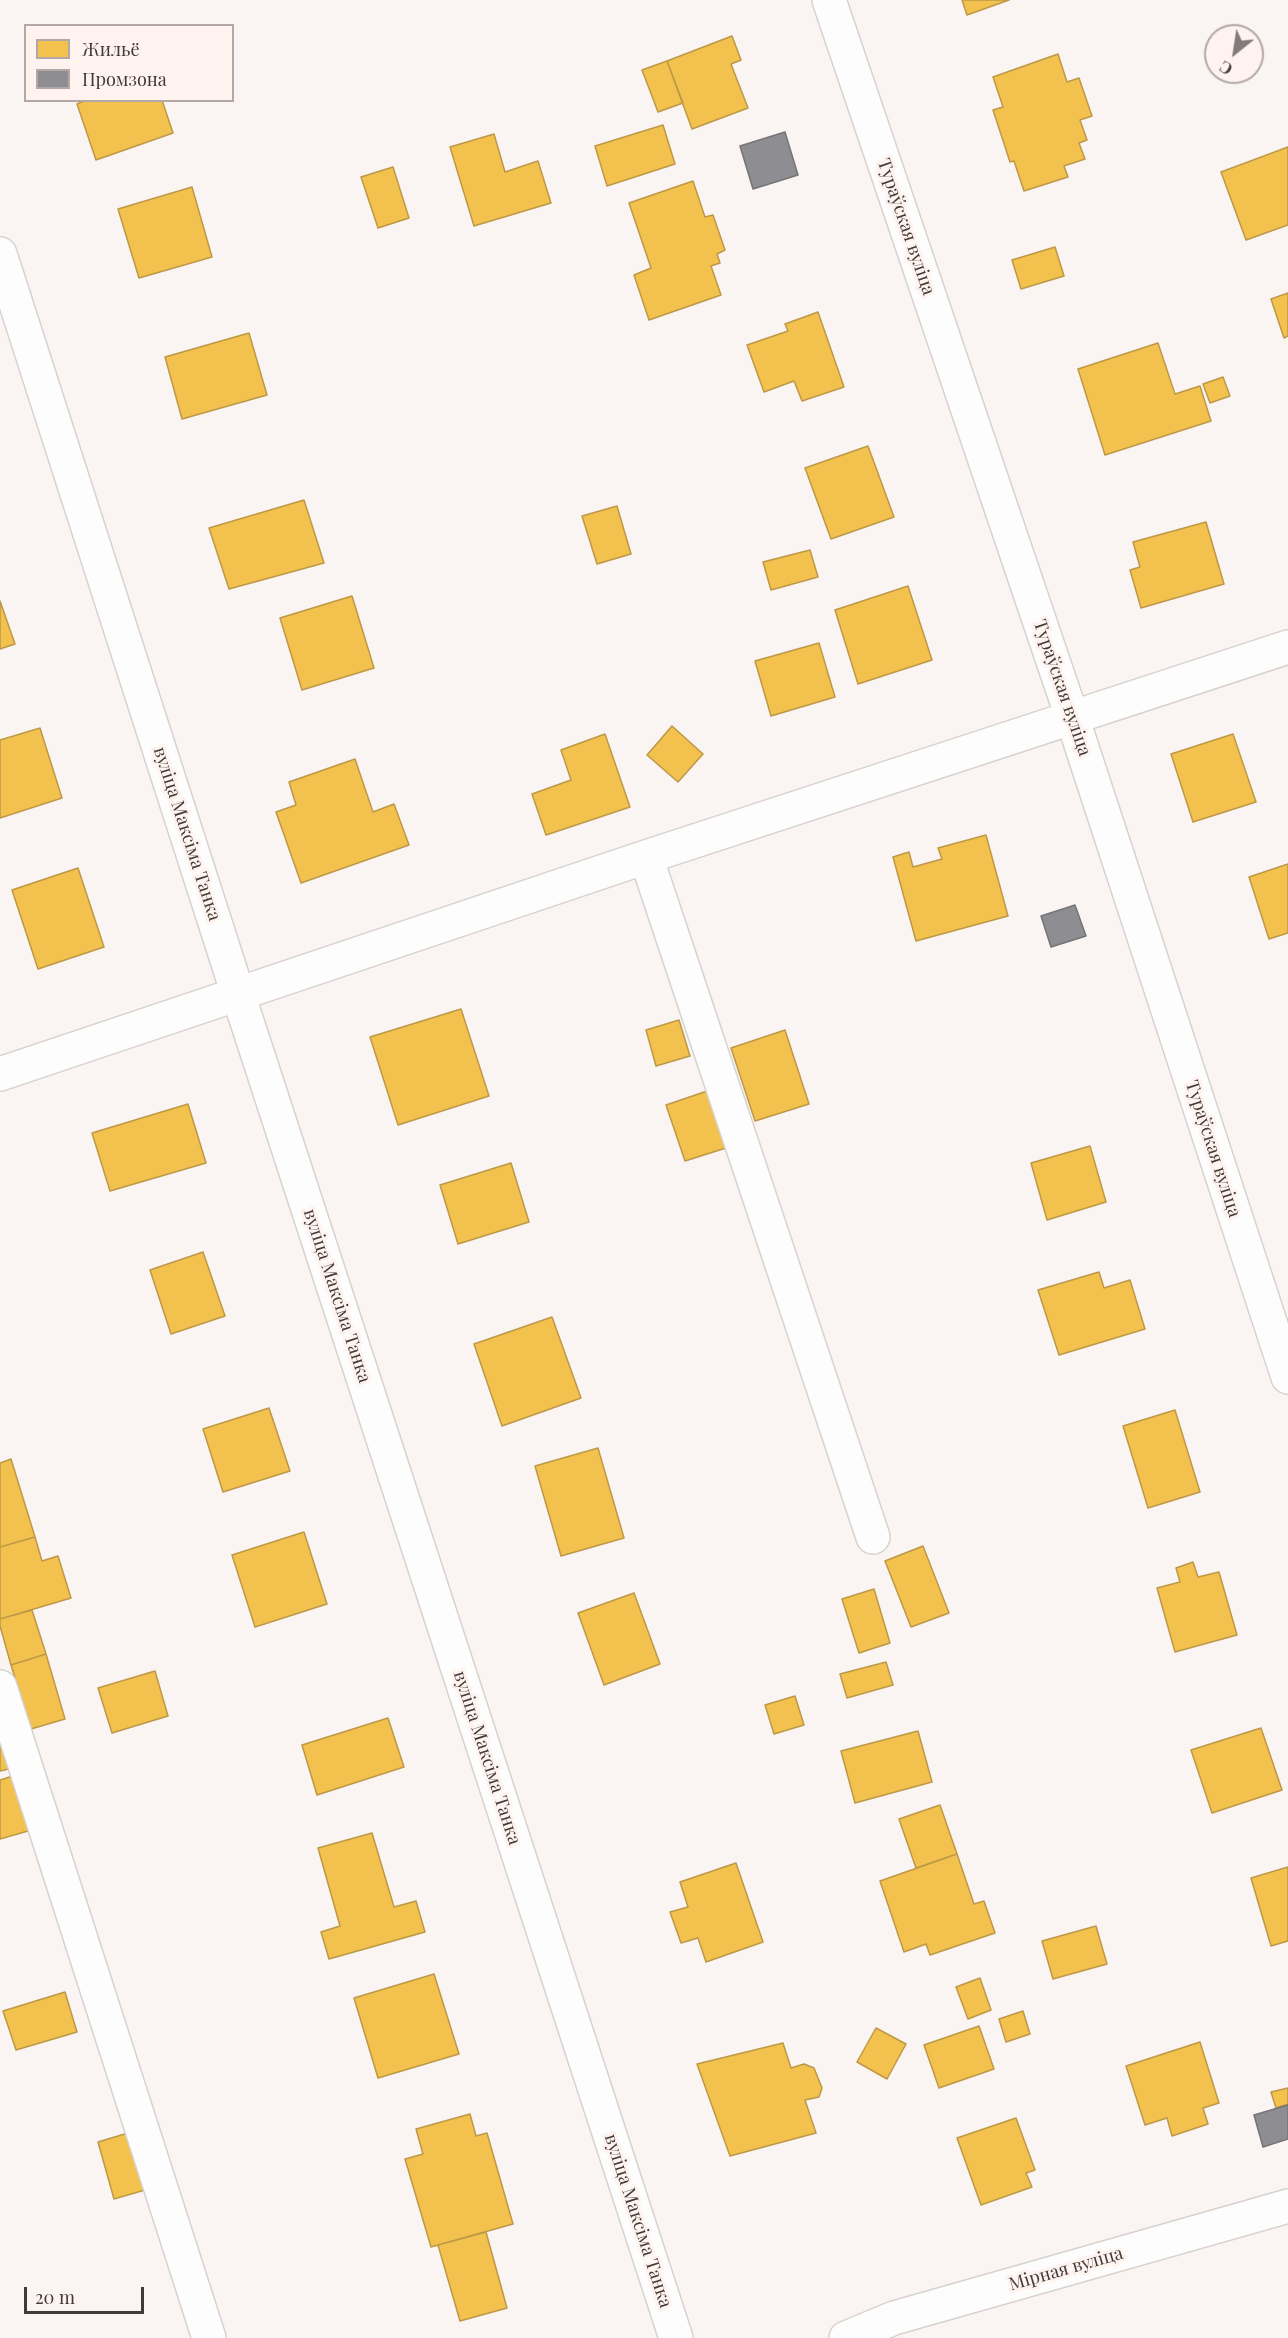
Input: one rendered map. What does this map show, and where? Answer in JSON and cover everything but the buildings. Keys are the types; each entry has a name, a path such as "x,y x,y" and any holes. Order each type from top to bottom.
{"street":[{"name":"Тураўская вуліца","path":"829,0 1072,717 1288,1377"},
{"name":"вуліца Максіма Танка","path":"0,254 238,994 676,2338"},
{"path":"0,1074 646,857 1288,647"},
{"path":"646,857 873,1537"},
{"path":"0,1687 208,2338"},
{"name":"Мірная вуліца","path":"846,2338 894,2318 1288,2206"}]}
